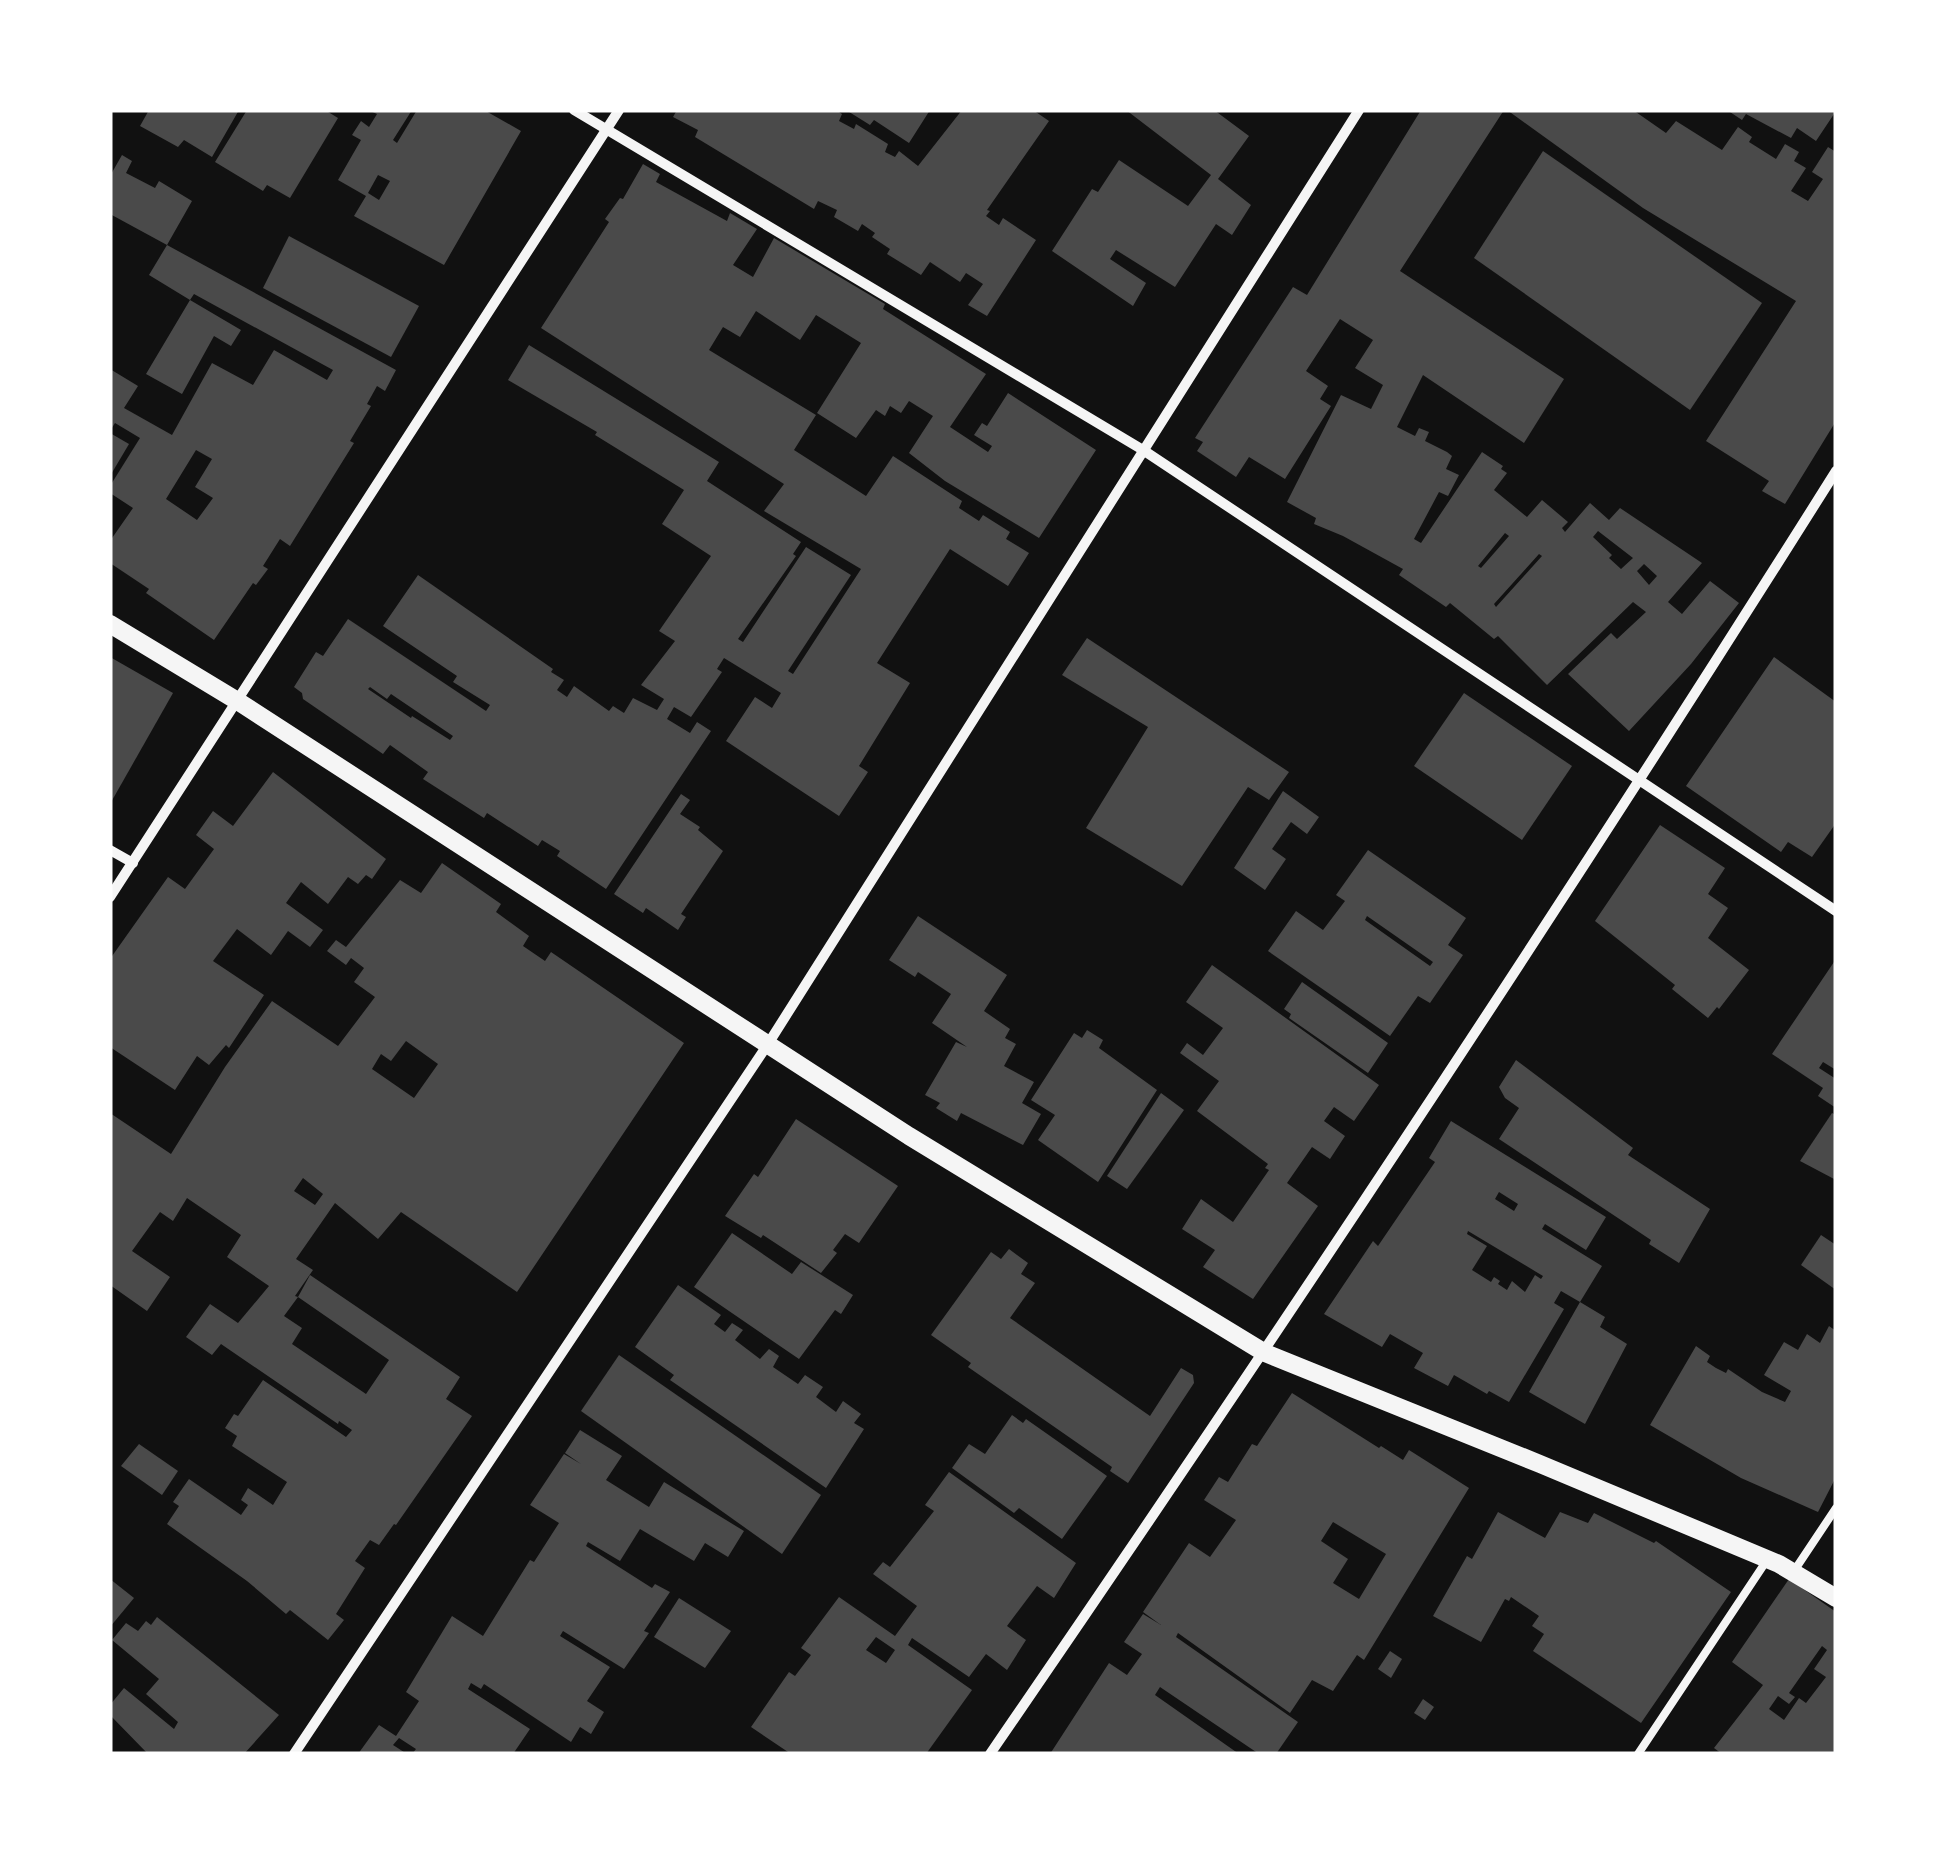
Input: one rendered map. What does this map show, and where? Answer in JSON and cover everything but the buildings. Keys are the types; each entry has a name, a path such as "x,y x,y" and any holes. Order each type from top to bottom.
{"street":[{"path":"574,110 1142,450 1836,912"},
{"path":"110,898 619,110"},
{"path":"294,1754 768,1044 1359,110"},
{"path":"990,1754 1265,1354 1640,782 1836,471"},
{"path":"110,624 239,702 926,1146 1265,1354 1767,1560 1836,1598"},
{"path":"110,850 133,863"}],"lane":[{"path":"1793,1572 1836,1508"},
{"path":"1638,1754 1767,1560"}]}
